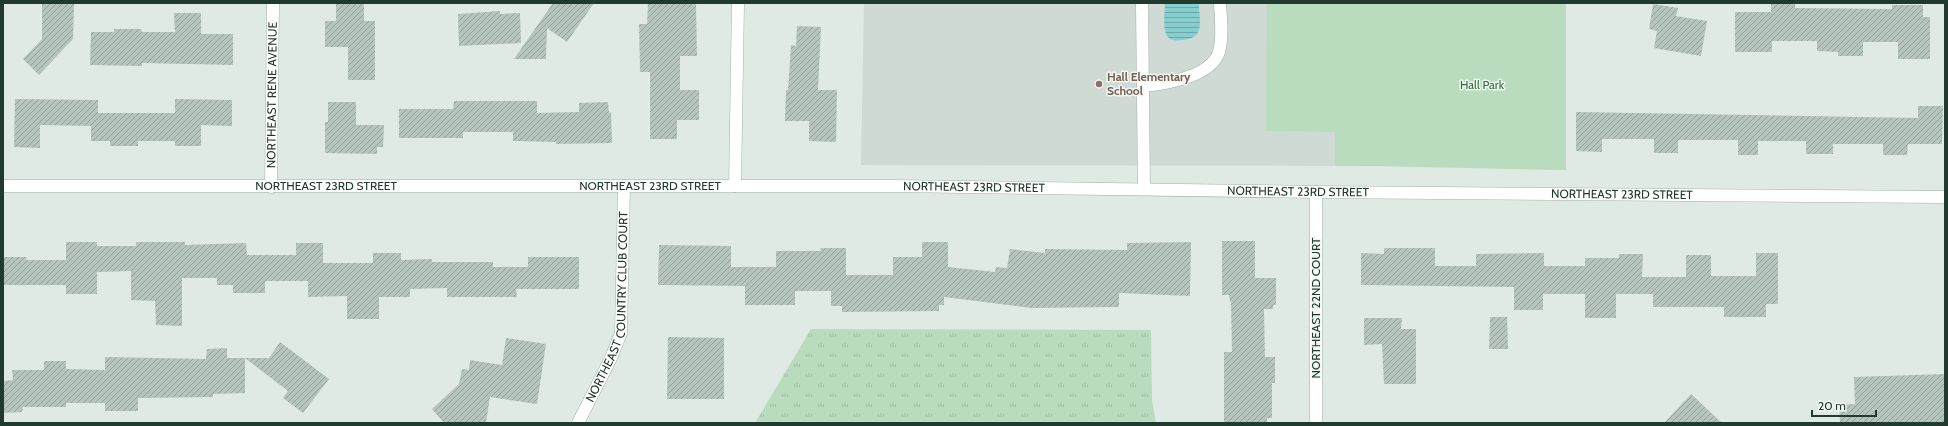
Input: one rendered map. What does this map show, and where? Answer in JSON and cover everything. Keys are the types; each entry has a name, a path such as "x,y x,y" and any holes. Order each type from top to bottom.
{"street":[{"name":"NORTHEAST RENE AVENUE","path":"271,187 273,3"},
{"path":"735,186 738,3"},
{"path":"1142,3 1144,189"},
{"path":"1143,86 1187,78 1211,65 1218,54 1221,41 1220,3"},
{"name":"NORTHEAST 23RD STREET","path":"3,186 735,186 1945,197"},
{"name":"NORTHEAST COUNTRY CLUB COURT","path":"578,423 612,358 621,333 624,186"},
{"name":"NORTHEAST 22ND COURT","path":"1316,192 1316,423"}],"shaded area":[{"name":"Hall Elementary School","path":"864,3 1336,3 1335,166 861,165"}],"green space":[{"name":"Hall Park","path":"1267,3 1566,3 1566,170 1335,166 1335,132 1266,131"},
{"path":"811,329 1151,330 1152,400 1156,423 755,423"}],"water":[{"path":"1165,3 1199,3 1200,28 1195,36 1190,39 1178,41 1172,40 1168,37 1164,26"}],"building":[{"path":"42,3 74,3 73,39 39,75 23,59 42,39"},
{"path":"336,3 364,3 364,21 375,21 375,80 348,80 348,47 325,47 325,21 336,21"},
{"path":"553,3 594,3 567,42 547,28 546,59 514,59"},
{"path":"648,3 696,3 697,56 680,56 680,90 699,90 699,120 677,120 677,139 650,139 650,72 640,72 639,24 647,24"},
{"path":"1771,3 1795,3 1795,8 1892,9 1892,5 1923,5 1923,17 1930,17 1930,59 1898,59 1898,42 1863,42 1863,56 1838,56 1838,52 1817,51 1817,41 1772,41 1772,52 1735,52 1735,12 1771,12"},
{"path":"1653,4 1678,8 1676,16 1707,21 1701,56 1654,48 1657,31 1649,29"},
{"path":"500,11 500,14 520,13 521,43 459,46 458,14"},
{"path":"174,13 201,13 201,34 233,34 233,65 142,63 142,66 90,65 91,32 114,32 114,29 141,29 142,32 175,32"},
{"path":"797,26 821,27 818,90 837,90 836,142 809,141 809,121 785,121 786,90 788,90 791,45 796,46"},
{"path":"15,99 98,100 98,113 175,113 175,99 232,100 232,126 201,125 201,146 175,146 175,141 138,141 138,146 110,146 110,141 91,141 91,126 40,125 40,148 14,147"},
{"path":"454,101 537,101 537,113 579,112 579,103 608,102 609,113 611,112 612,143 556,144 556,142 513,141 513,132 463,132 463,138 399,138 399,109 453,109"},
{"path":"328,102 356,102 356,125 384,125 383,147 377,147 377,154 325,153 325,122 328,122"},
{"path":"1918,106 1943,106 1942,144 1908,144 1907,155 1883,155 1883,144 1833,144 1833,154 1806,154 1806,141 1758,141 1758,155 1738,155 1738,140 1678,140 1678,153 1654,153 1654,139 1602,139 1602,152 1576,151 1576,112 1918,118"},
{"path":"1222,241 1255,241 1255,278 1276,278 1276,305 1273,305 1273,309 1264,309 1265,357 1275,357 1275,383 1272,383 1272,418 1267,418 1267,423 1224,423 1224,352 1232,352 1231,302 1229,295 1222,295"},
{"path":"66,242 97,242 97,246 136,246 136,242 185,242 185,245 246,243 247,255 296,255 296,243 323,243 323,263 373,263 373,253 401,253 401,260 432,259 432,262 493,262 493,267 528,267 528,257 579,257 579,289 516,289 517,297 447,297 447,288 410,289 410,297 379,297 379,319 347,319 347,296 308,297 308,281 265,281 265,293 233,293 233,285 217,285 217,278 182,278 182,326 156,325 155,301 131,300 131,271 97,272 97,294 66,294 66,285 3,285 3,257 27,257 26,260 66,260"},
{"path":"922,242 948,242 948,267 995,272 996,267 1007,268 1010,249 1045,253 1045,249 1127,250 1127,243 1191,242 1190,296 1119,293 1119,307 1031,308 944,297 944,305 939,305 939,311 842,312 842,306 831,306 831,291 795,291 795,305 745,305 745,286 658,285 659,245 731,246 731,267 776,267 776,251 821,251 820,248 846,248 846,275 893,275 893,257 922,257"},
{"path":"1384,248 1435,248 1435,266 1476,266 1476,254 1544,253 1544,266 1585,266 1585,258 1619,258 1619,254 1643,254 1642,277 1686,277 1686,255 1711,255 1711,276 1756,276 1756,253 1778,253 1778,304 1766,304 1766,317 1724,317 1724,307 1653,307 1653,294 1616,294 1616,318 1585,318 1585,294 1543,294 1543,310 1514,310 1514,287 1361,285 1361,253 1384,254"},
{"path":"1490,317 1507,317 1508,349 1489,349"},
{"path":"1364,318 1402,318 1401,329 1416,329 1416,384 1384,384 1382,344 1364,345"},
{"path":"668,337 724,338 724,399 667,399"},
{"path":"506,338 546,344 537,404 490,397 486,423 444,423 432,409 459,384 462,369 469,370 470,360 502,365"},
{"path":"280,342 329,379 303,413 283,398 288,391 245,358 269,358"},
{"path":"227,348 227,358 245,358 245,393 213,394 213,397 138,398 138,411 105,411 105,403 66,403 66,407 23,407 22,412 3,413 3,381 13,380 12,370 44,370 44,361 66,361 66,369 105,370 105,357 206,359 207,349"},
{"path":"1945,374 1945,423 1840,423 1839,405 1855,404 1854,377"},
{"path":"1691,394 1722,423 1664,423"}],"place":[{"name":"Hall Elementary School","path":"1099,84"}]}
